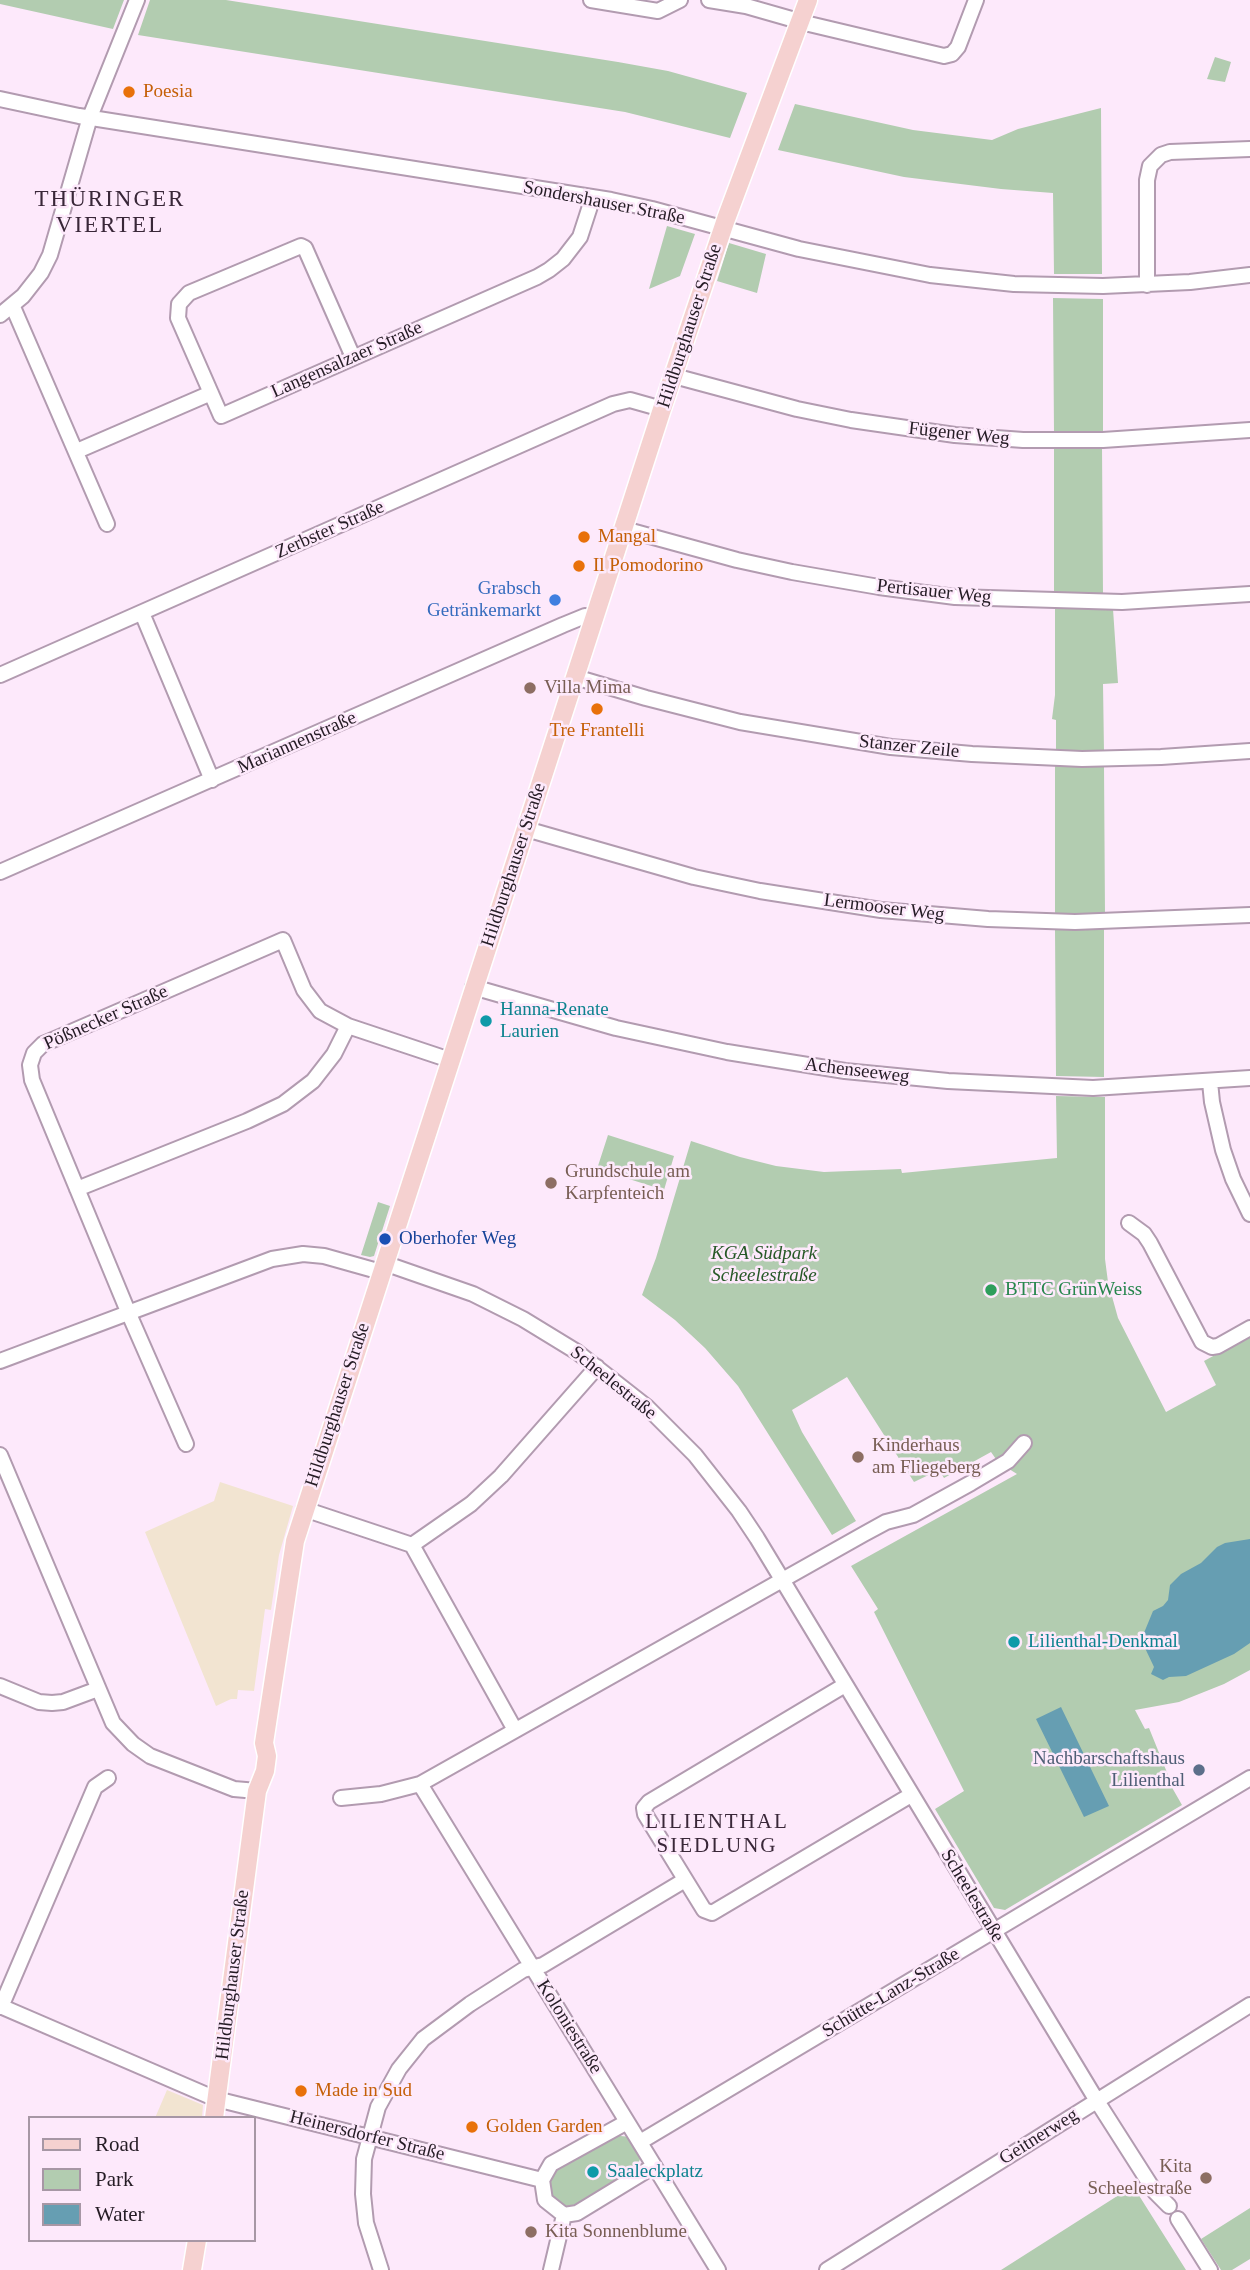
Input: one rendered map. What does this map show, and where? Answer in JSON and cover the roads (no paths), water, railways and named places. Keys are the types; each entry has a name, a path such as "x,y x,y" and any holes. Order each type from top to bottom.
{"main road":[{"name":"Hildburghauser Straße","path":"214,2116 257,1791 265,1771 267,1756 264,1743 290,1560 304,1509 722,229 808,0"},
{"path":"192,2270 197,2242"}],"street":[{"path":"0,316 13,307 37,280 50,255 90,117 137,0"},
{"path":"590,0 658,10 680,0"},
{"path":"709,0 746,6 800,22 944,56 952,54 960,44 976,0"},
{"name":"Sondershauser Straße","path":"0,99 90,117 593,197 652,209 799,249 930,275 1014,284 1103,286 1147,285 1250,275"},
{"path":"1147,285 1147,180 1150,166 1161,155 1170,152 1250,149"},
{"name":"Langensalzaer Straße","path":"211,393 221,416 549,270 563,259 580,237 593,197"},
{"path":"77,452 211,393 178,318 179,304 188,293 296,246 305,248 353,358"},
{"path":"13,307 107,524"},
{"name":"Fügener Weg","path":"674,376 852,421 955,435 1023,440 1103,440 1250,430"},
{"name":"Zerbster Straße","path":"0,675 613,404 631,400 662,409"},
{"name":"Pertisauer Weg","path":"624,529 792,572 955,597 1122,602 1250,594"},
{"path":"142,612 212,780"},
{"name":"Mariannenstraße","path":"0,872 563,625 585,616 593,618"},
{"name":"Stanzer Zeile","path":"575,677 740,722 891,747 1082,759 1250,751"},
{"name":"Lermooser Weg","path":"526,829 694,877 760,891 881,910 988,919 1075,922 1250,915"},
{"name":"Pößnecker Straße","path":"129,1314 30,1072 37,1048 283,940 311,1002 320,1011 348,1026"},
{"name":"Achenseeweg","path":"473,987 615,1028 727,1052 845,1071 948,1081 1093,1087 1250,1078"},
{"path":"77,1189 283,1104 313,1081 334,1054 348,1026 450,1060"},
{"path":"1210,1082 1223,1150 1250,1214"},
{"path":"1129,1223 1144,1234 1150,1243 1202,1342 1212,1347 1218,1346 1250,1328"},
{"path":"0,1361 285,1256 324,1256 383,1267"},
{"name":"Scheelestraße","path":"383,1267 456,1287 489,1302 568,1347 647,1407 695,1455 739,1511 1097,2101 1155,2192 1169,2206"},
{"path":"129,1314 186,1444"},
{"path":"412,1545 471,1504 500,1476 597,1367"},
{"path":"341,1798 381,1794 420,1784 886,1522 913,1515 980,1478 1008,1461 1024,1443"},
{"path":"0,1455 113,1723 133,1744 150,1756 234,1789 257,1791"},
{"path":"304,1509 412,1545 515,1730"},
{"path":"845,1685 649,1802 644,1808 645,1814 704,1910 712,1913 911,1795"},
{"path":"0,1686 40,1702 52,1703 63,1702 98,1689"},
{"path":"1,2006 95,1787 108,1778"},
{"name":"Schütte-Lanz-Straße","path":"640,2142 1250,1778"},
{"name":"Koloniestraße","path":"420,1784 718,2270"},
{"path":"381,2270 369,2239 364,2210 363,2174 377,2107 399,2068 424,2039 470,2004 523,1970 543,1965 685,1880"},
{"name":"Geitnerweg","path":"827,2270 1250,2005"},
{"name":"Heinersdorfer Straße","path":"1,2006 216,2099 542,2180"},
{"path":"627,2122 551,2164 542,2180 545,2200 564,2215 577,2213 654,2166"},
{"path":"551,2270 564,2215"},
{"path":"1178,2219 1210,2270"}],"water":[{"path":"1250,1539 1250,1643 1234,1654 1186,1676 1163,1680 1151,1674 1154,1667 1145,1648 1139,1645 1153,1611 1168,1600 1170,1585 1181,1574 1201,1563 1217,1547"},
{"path":"1061,1707 1109,1806 1084,1817 1036,1719"}],"place":[{"name":"Poesia","path":"129,92"},
{"name":"Mangal","path":"584,537"},
{"name":"Il Pomodorino","path":"579,566"},
{"name":"Grabsch Getränkemarkt","path":"555,600"},
{"name":"Villa Mima","path":"530,688"},
{"name":"Tre Frantelli","path":"597,709"},
{"name":"Hanna-Renate Laurien","path":"486,1021"},
{"name":"Grundschule am Karpfenteich","path":"551,1183"},
{"name":"Oberhofer Weg","path":"385,1239"},
{"name":"BTTC GrünWeiss","path":"991,1290"},
{"name":"Kinderhaus am Fliegeberg","path":"858,1457"},
{"name":"Lilienthal-Denkmal","path":"1014,1642"},
{"name":"Nachbarschaftshaus Lilienthal","path":"1199,1770"},
{"name":"Made in Sud","path":"301,2091"},
{"name":"Golden Garden","path":"472,2127"},
{"name":"Saaleckplatz","path":"593,2172"},
{"name":"Kita Scheelestraße","path":"1206,2178"},
{"name":"Kita Sonnenblume","path":"531,2232"}],"district":[{"name":"THÜRINGER VIERTEL","path":"110,213"},
{"name":"LILIENTHAL SIEDLUNG","path":"717,1834"}],"park label":[{"name":"KGA Südpark Scheelestraße","path":"764,1265"}]}
